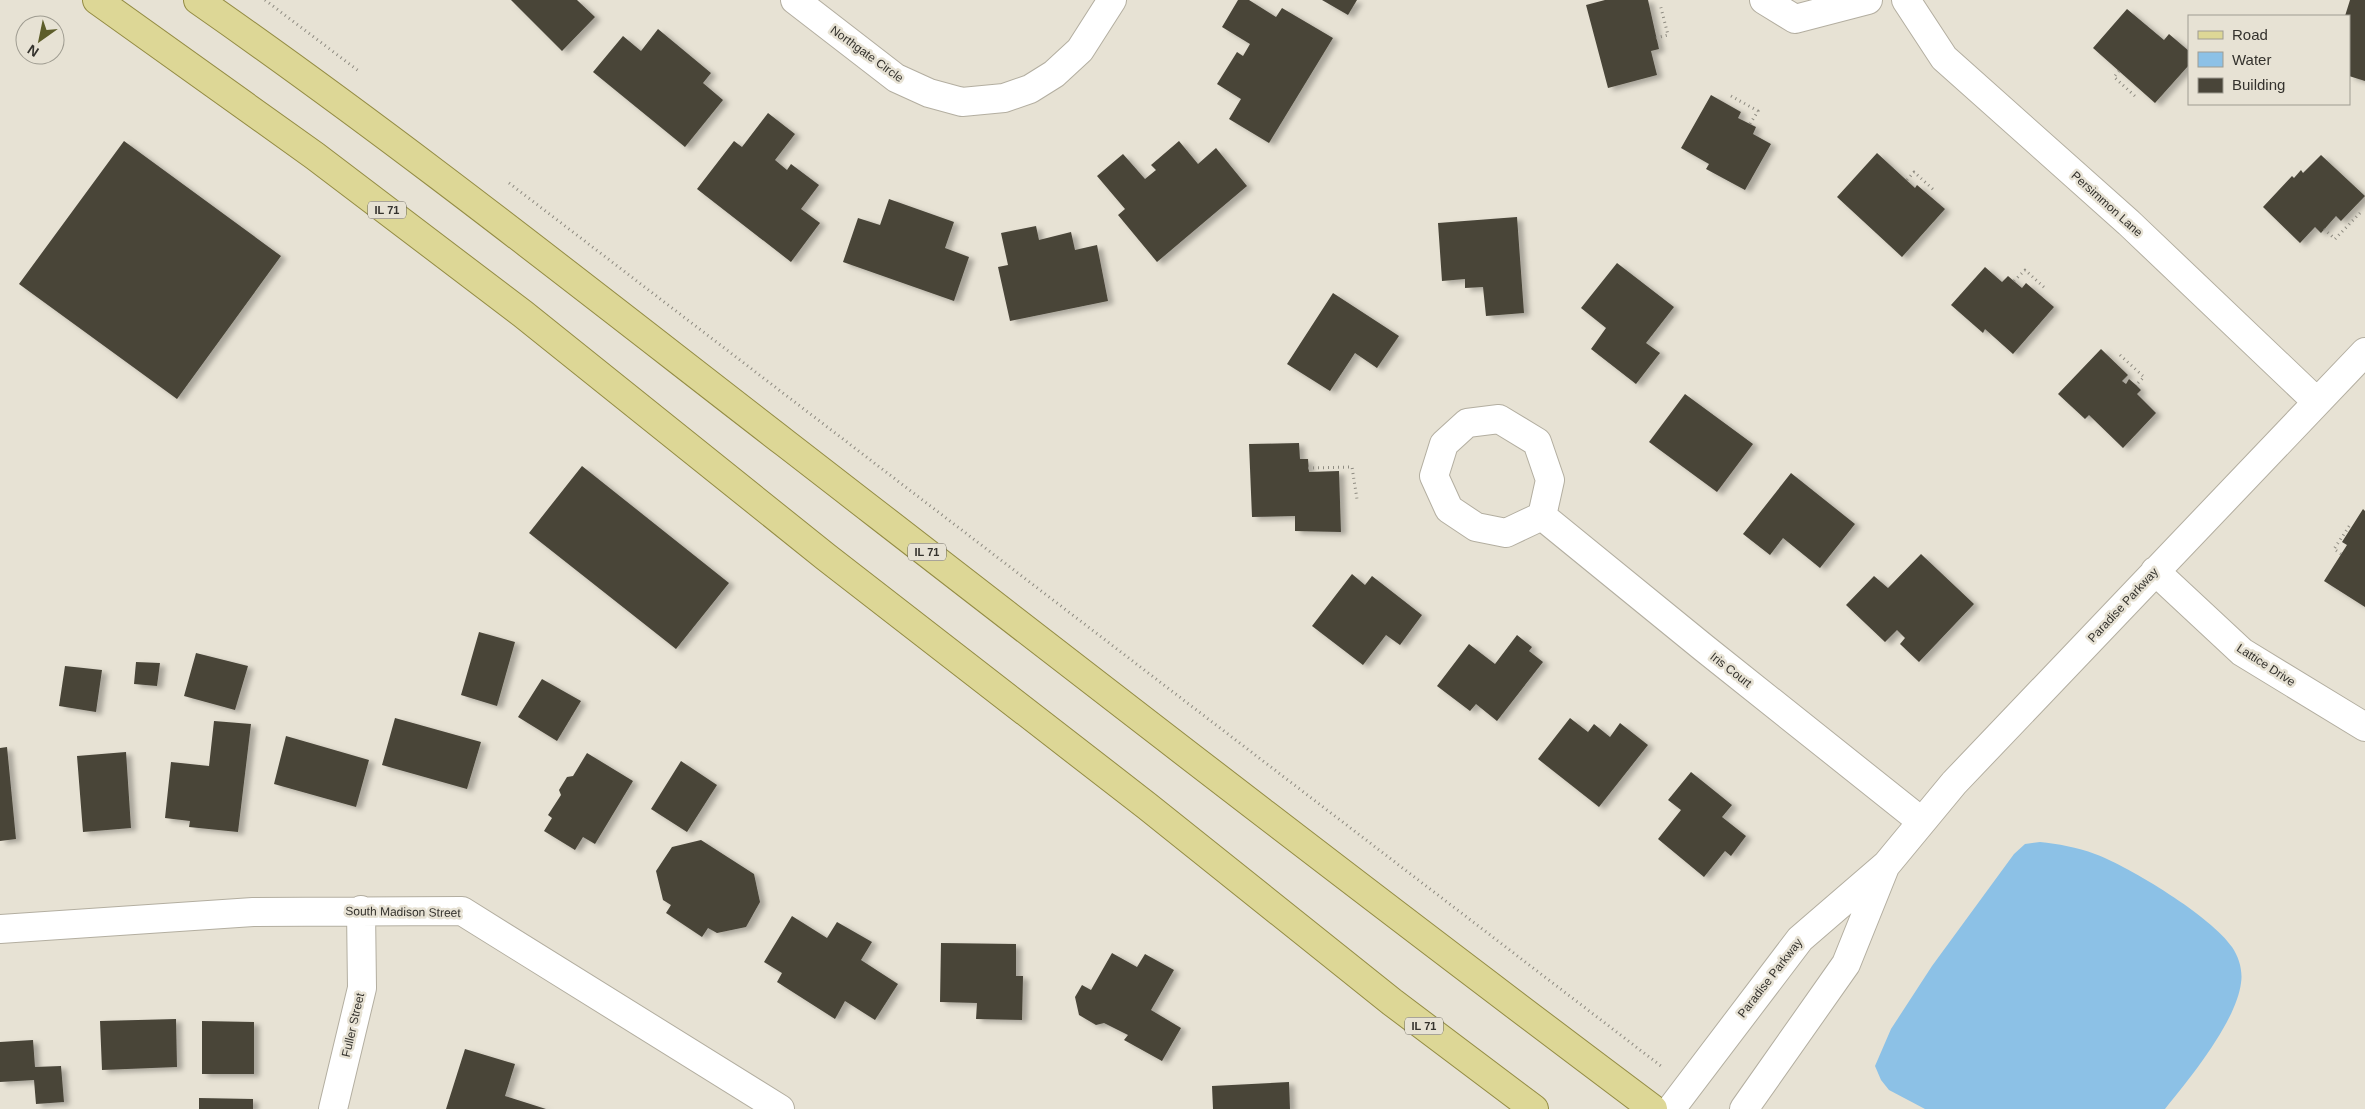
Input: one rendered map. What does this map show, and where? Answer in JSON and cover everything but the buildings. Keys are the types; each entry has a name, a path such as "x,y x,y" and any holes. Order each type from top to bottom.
{"main road":[{"name":"IL 71","path":"97,0 315,156 523,314 826,557 1147,806 1392,1002 1534,1109"},
{"name":"IL 71","path":"198,0 267,48 496,219 1468,970 1653,1109"}],"street":[{"name":"Northgate Circle","path":"795,0 896,78 929,94 962,102 1004,98 1030,89 1054,74 1080,50 1112,0"},
{"path":"1764,0 1795,19 1868,0"},
{"name":"Persimmon Lane","path":"1906,0 1944,58 2129,223 2316,401"},
{"name":"Paradise Parkway","path":"1671,1109 1800,939 1887,864 1921,821 2155,571 2365,352"},
{"path":"1498,419 1537,442 1550,480 1542,516 1506,533 1476,527 1449,509 1434,476 1444,444 1467,422 1498,419"},
{"name":"Iris Court","path":"1542,516 1921,821"},
{"name":"Lattice Drive","path":"2155,571 2242,652 2365,727"},
{"name":"Paradise Parkway","path":"1744,1109 1846,964 1887,864"},
{"name":"Fuller Street","path":"333,1109 362,988 361,910"},
{"name":"South Madison Street","path":"0,928 252,912 462,911 780,1109"}],"path":[{"path":"265,0 367,77"},
{"path":"1656,38 1668,35 1660,4"},
{"path":"2119,71 2114,77 2137,98"},
{"path":"1731,96 1758,111 1750,124"},
{"path":"1907,180 1914,172 1935,190"},
{"path":"502,178 1637,1048"},
{"path":"2324,229 2335,239 2360,213"},
{"path":"2014,281 2025,270 2046,289"},
{"path":"2120,354 2144,378 2136,385"},
{"path":"1308,468 1352,467 1357,499"},
{"path":"2341,554 2334,550 2350,525"}],"water":[{"path":"2040,842 2068,846 2095,854 2148,881 2207,922 2222,935 2237,955 2241,969 2241,983 2231,1015 2187,1082 2165,1109 1925,1109 1889,1090 1881,1080 1875,1066 1891,1029 1932,966 2014,854 2025,844"}]}
